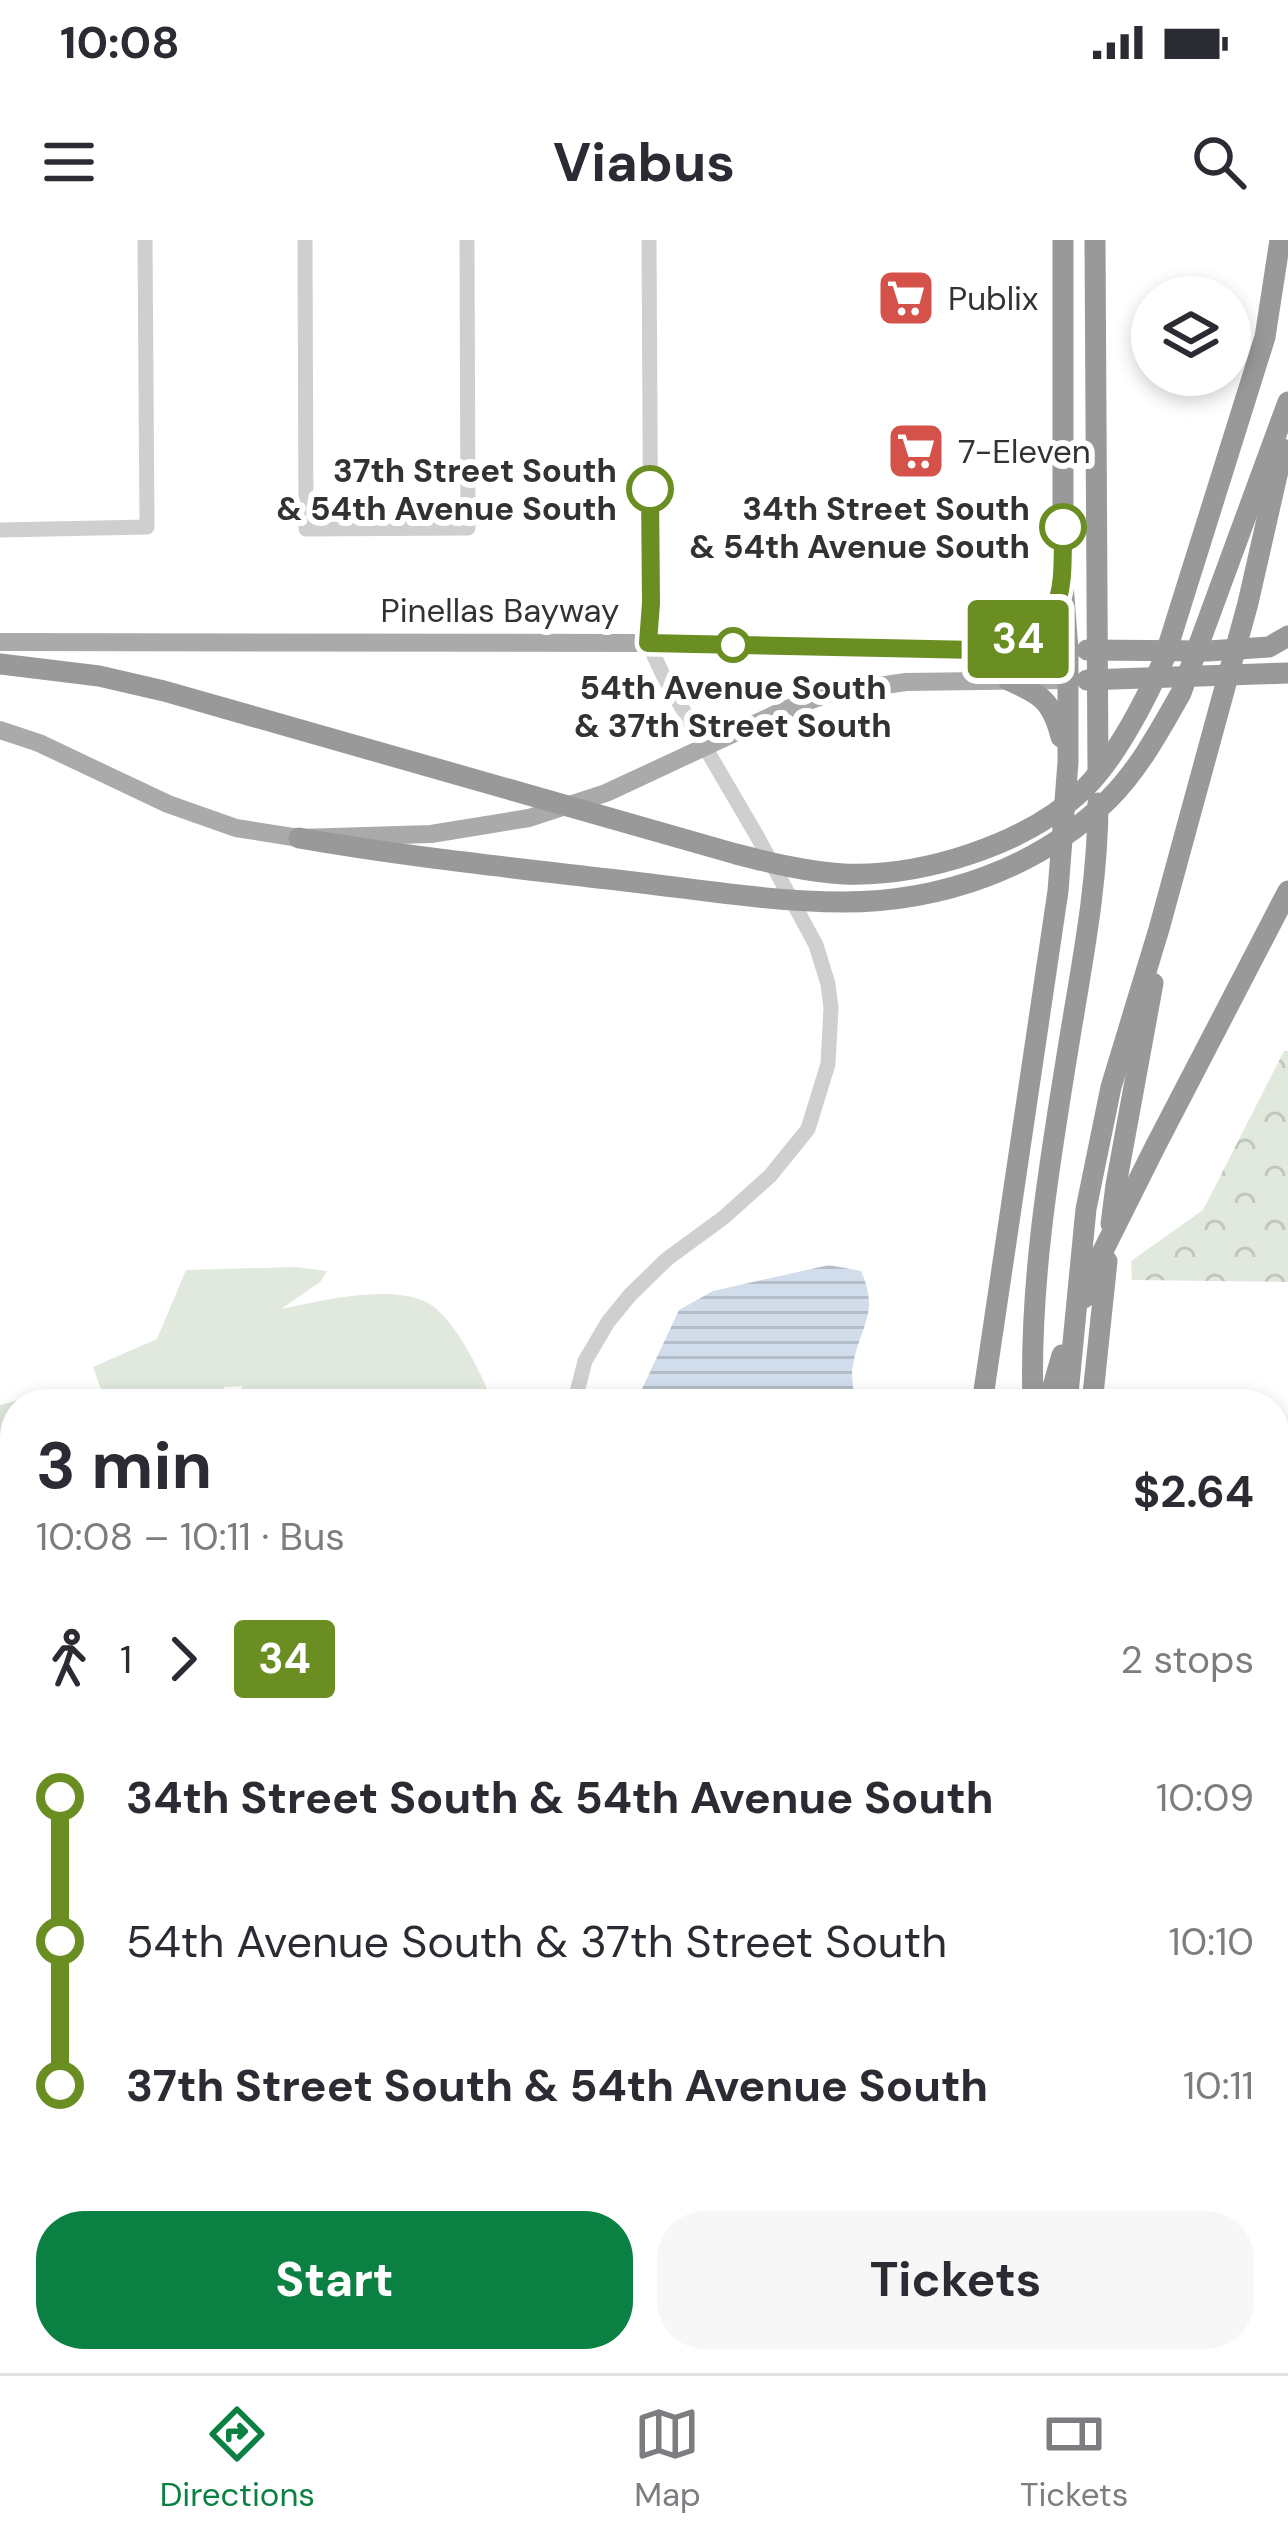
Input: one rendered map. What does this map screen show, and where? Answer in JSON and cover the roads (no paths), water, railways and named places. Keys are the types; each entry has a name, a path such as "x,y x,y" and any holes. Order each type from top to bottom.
{"highway":[{"path":"984,1389 1058,891 1068,762 1063,240"},
{"path":"1033,1389 1041,1230 1098,838 1095,240"},
{"path":"0,664 99,676 164,691 790,867 886,874 940,863 1000,842 1048,817 1084,789 1143,705 1164,658 1265,337 1280,240"},
{"path":"299,838 390,854 839,902 886,901 937,892 991,875 1034,856 1083,822 1112,795 1156,738 1180,694 1288,402"},
{"path":"1068,1389 1086,1209 1111,1087 1247,603 1288,425"},
{"path":"977,650 1020,638 1041,626 1052,614 1063,584"},
{"name":"Pinellas Bayway","path":"1068,650 1208,651 1282,642"},
{"path":"1068,680 1288,673"},
{"path":"1008,680 1043,698 1053,711 1068,762"},
{"path":"1052,1389 1097,1263 1288,891"},
{"path":"1094,1389 1116,1185 1150,1009 1159,929"}],"main road":[{"name":"Pinellas Bayway","path":"0,642 648,643 1068,650"},
{"path":"0,730 168,804 236,828 299,838 430,834 529,818 606,793 803,702 854,687 1068,680"}],"street":[{"path":"0,530 146,527 145,240"},
{"path":"305,240 306,530 468,528 467,240"},
{"path":"578,1389 585,1360 630,1294 770,1175 808,1129 828,1064 831,1008 816,945 648,643 649,240"}],"place":[{"name":"Publix","path":"906,298"},
{"name":"7-Eleven","path":"916,451"},
{"name":"37th Street South & 54th Avenue South","path":"650,489"},
{"name":"34th Street South & 54th Avenue South","path":"1063,527"},
{"name":"54th Avenue South & 37th Street South","path":"733,645"}]}
